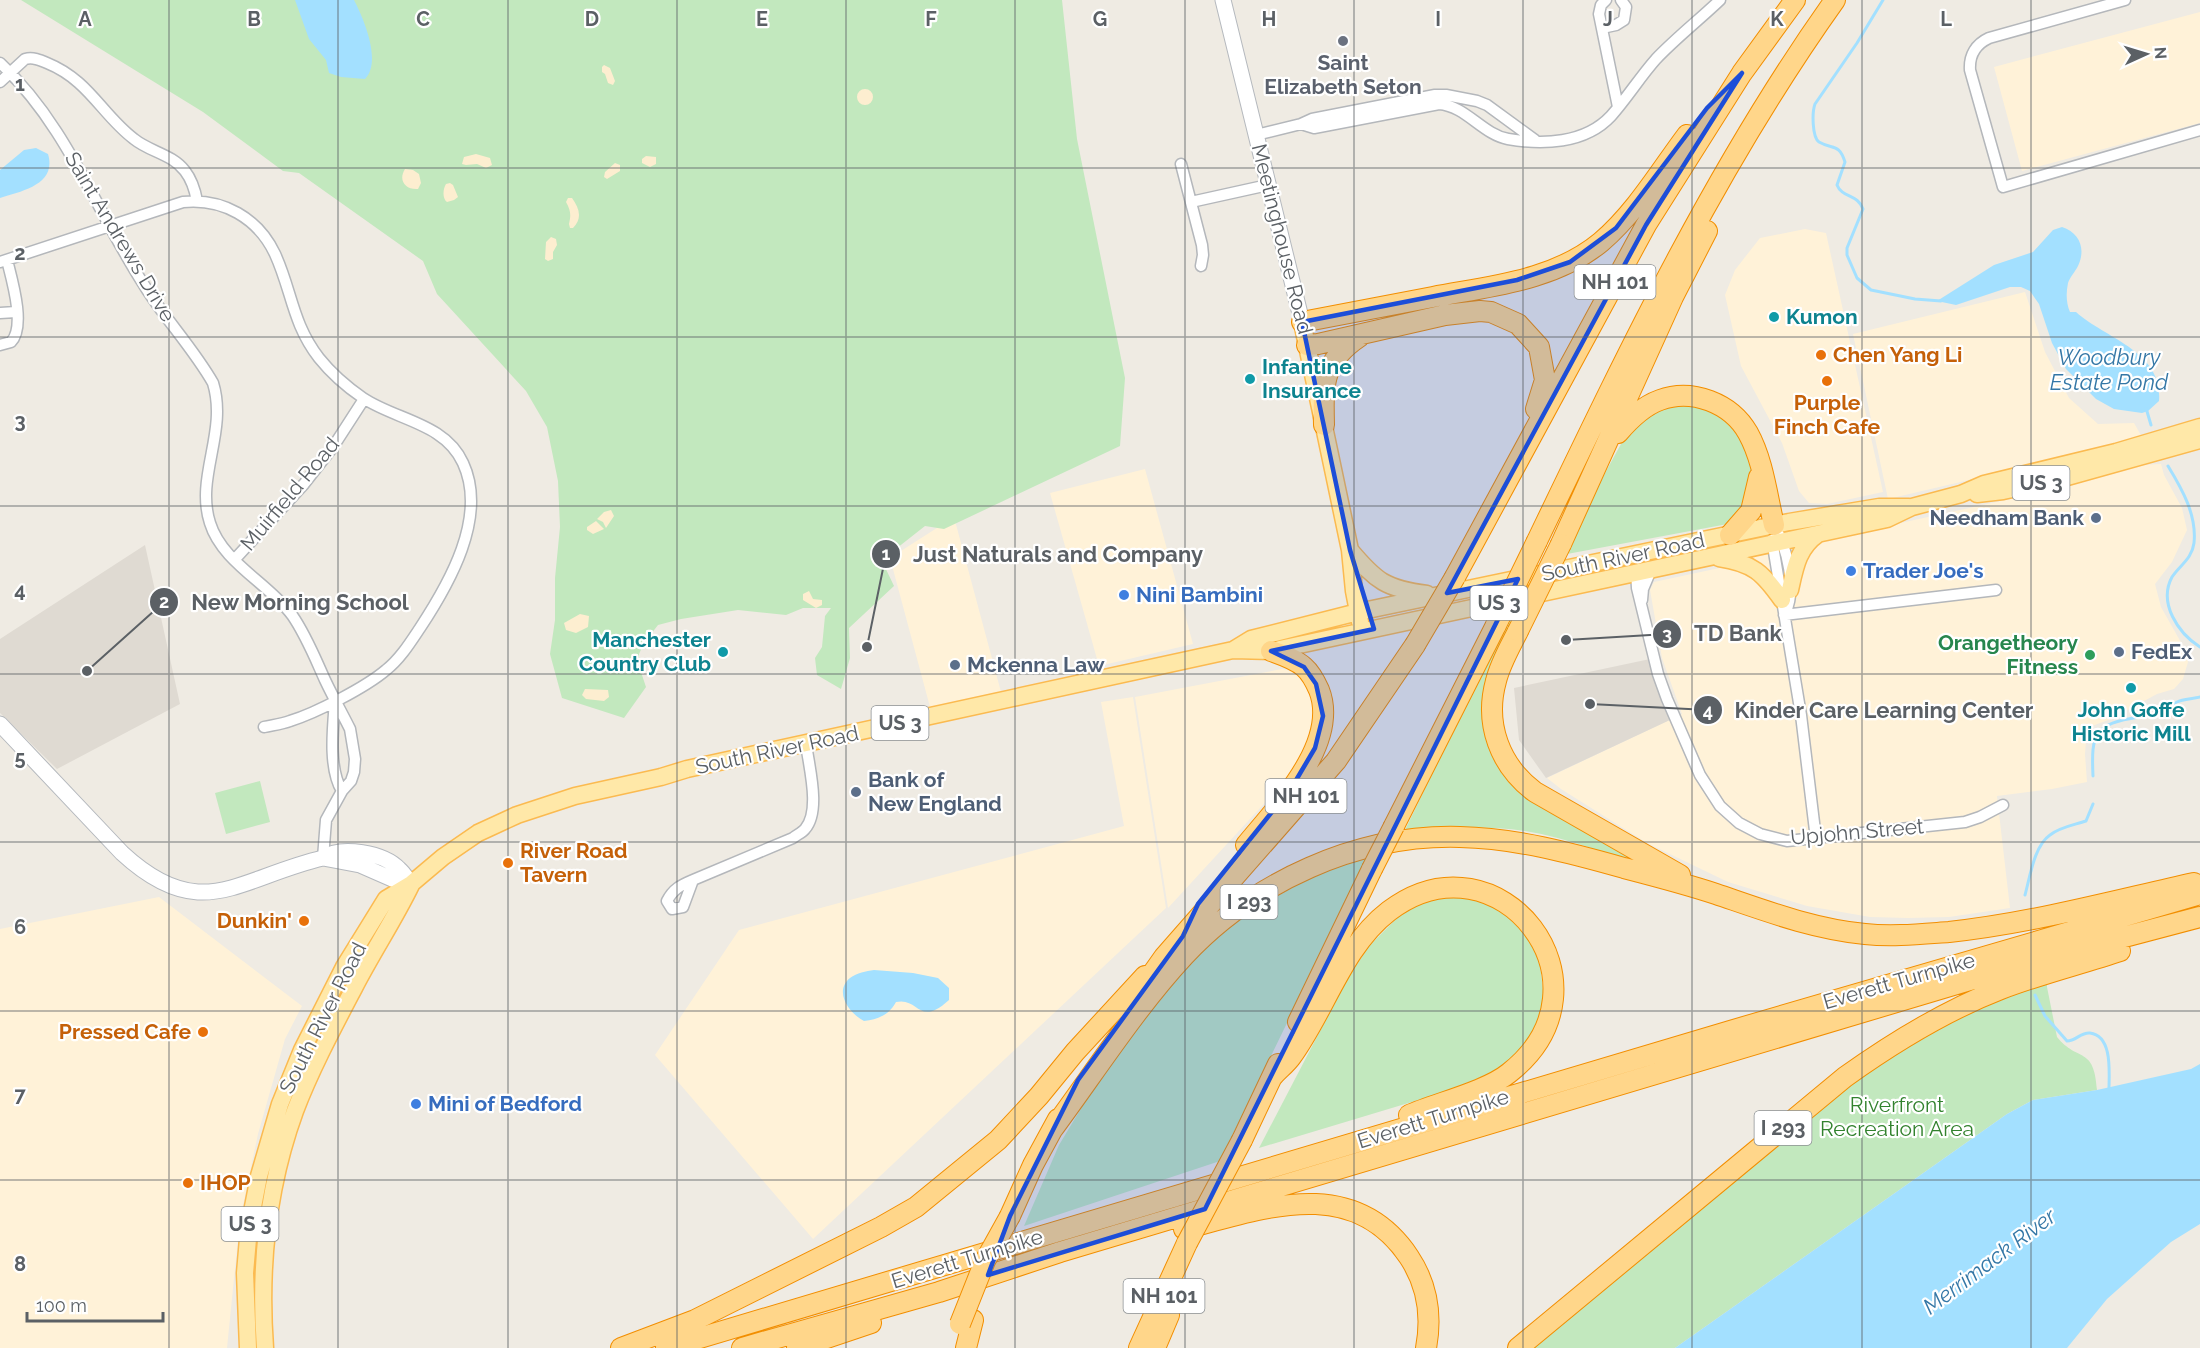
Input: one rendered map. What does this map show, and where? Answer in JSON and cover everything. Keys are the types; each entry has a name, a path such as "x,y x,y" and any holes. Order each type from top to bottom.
{"highway":[{"name":"NH 101","path":"1052,1130 1078,1080 1164,957 1336,760 1415,645 1455,577 1646,225 1743,73 1796,0"},
{"name":"NH 101","path":"1139,1348 1191,1248 1210,1198 1242,1140 1372,869 1681,250 1751,129 1832,4"},
{"path":"1714,893 1650,860 1523,784 1507,765 1496,740 1492,695 1496,679 1518,630 1561,544 1673,297 1714,215 1814,41 1832,4"},
{"path":"1302,322 1517,280 1554,270 1570,262 1600,243 1616,228 1707,108 1743,73"},
{"path":"1307,345 1445,315 1480,311 1503,315 1518,324 1539,347 1545,380 1538,405 1504,473 1478,533"},
{"path":"1324,425 1323,391 1328,370 1340,352 1366,332"},
{"path":"1606,447 1629,420 1659,400 1674,396 1696,397 1719,404 1733,414 1754,444 1776,536"},
{"path":"1730,535 1751,511 1761,468"},
{"path":"1183,936 1198,904 1292,787 1315,748 1322,727 1321,695 1311,674 1298,662 1271,651"},
{"name":"I 293","path":"966,1348 967,1322 1033,1165 1052,1130 1144,1004 1184,957 1211,930 1259,895 1324,862 1378,844 1431,837 1503,841 1579,855 1714,893 1802,924 1866,934 1897,935 2004,925 2200,882"},
{"path":"1272,1077 1291,1058 1366,934 1389,911 1417,895 1458,888 1489,895 1517,910 1532,926 1543,943 1553,974 1552,1005 1542,1035 1523,1061 1507,1075 1489,1085 1292,1161"},
{"name":"Everett Turnpike","path":"666,1348 1730,1030 2200,894"},
{"name":"Everett Turnpike","path":"742,1348 939,1292 1012,1267 2026,964 2200,917"},
{"name":"I 293","path":"1518,1348 1845,1077 1898,1040 1935,1019 2003,988 2200,926"},
{"path":"621,1348 695,1320 881,1227 916,1207 998,1140 1039,1096 1075,1052 1164,957"},
{"path":"1012,1267 1035,1267 1253,1209 1287,1204 1329,1204 1349,1210 1377,1225 1394,1238 1407,1254 1418,1273 1425,1293 1429,1313 1429,1335 1426,1348"},
{"path":"1155,1348 1191,1248"},
{"path":"797,1348 903,1313 939,1292"},
{"path":"953,1348 967,1322"}],"main road":[{"name":"Meetinghouse Road","path":"1302,322 1350,550 1357,565 1368,631"},
{"name":"South River Road","path":"1233,650 1251,639 1363,611 1730,535 1776,536 1820,533 1887,519 1912,507 1961,494 1984,484 2116,452 2200,427"},
{"name":"South River Road","path":"1961,494 1990,494 2067,477 2200,440"},
{"name":"South River Road","path":"248,1348 245,1295 249,1227 259,1176 280,1104 302,1050 344,967 387,899 411,884 443,857 478,833 537,807 687,770 1233,650 1271,651 1643,572 1712,557 1879,507 1912,507"},
{"path":"1785,602 1800,552 1809,540 1820,533"},
{"path":"1350,550 1380,581 1401,590 1436,595"},
{"path":"1712,557 1752,567 1767,579 1785,602"},
{"name":"South River Road","path":"265,1348 262,1285 266,1235 274,1184 289,1130 319,1058 349,997 411,884"}],"street":[{"name":"Meetinghouse Road","path":"1223,0 1302,322"},
{"path":"1605,0 1599,9 1618,107"},
{"path":"1602,28 1616,25 1624,20 1626,7 1621,0"},
{"path":"1301,124 1314,128 1439,104 1455,109 1498,136 1559,141 1581,135 1602,124 1663,52 1720,0"},
{"path":"2125,0 1983,41 1973,50 1969,62 1970,70 2003,187 2200,130"},
{"path":"0,82 29,58 43,61 61,70 87,89 134,140 180,165 190,178 197,201"},
{"name":"Saint Andrews Drive","path":"0,63 64,143 143,284 213,383 218,399 218,413 207,485 207,513 211,526 235,559 279,599 302,630 350,729 355,759 353,777 342,791 326,820 323,858"},
{"path":"1256,135 1312,119 1426,96 1446,95 1486,105 1537,141"},
{"path":"1181,164 1203,255 1202,266"},
{"path":"1191,202 1268,185"},
{"path":"0,345 6,345 15,338 17,333 13,285 4,261 171,205 197,201 209,202 233,210 254,224 262,233 276,256 293,310 305,337 331,371 364,399 427,428 440,435 451,445 464,465 471,500 464,540 437,602 397,660 380,676 300,718 264,727"},
{"path":"0,313 16,312"},
{"name":"Muirfield Road","path":"235,559 304,484 333,447 364,399"},
{"path":"1776,536 1816,839"},
{"name":"Upjohn Street","path":"1642,603 1644,553"},
{"name":"Upjohn Street","path":"1643,572 1636,588 1642,603 1652,654 1667,699 1700,775 1720,806 1739,823 1760,834 1787,841 1816,839 1965,822 1980,817 2003,804"},
{"path":"1785,602 1996,590"},
{"name":"Saint Andrews Drive","path":"335,700 332,740 336,777 342,791"},
{"path":"0,724 122,853 143,870 170,886 189,891 218,891 323,858 360,865 392,879 411,884"},
{"path":"693,880 793,838 804,830 811,819 813,806 806,744"}],"highlighted area":[{"path":"1742,73 1646,225 1447,593 1518,579 1205,1209 988,1275 1010,1216 1078,1080 1183,936 1198,904 1292,787 1315,748 1323,716 1316,684 1304,667 1271,651 1374,629 1350,550 1302,322 1517,280 1570,262 1616,228 1707,108"}],"shaded area":[{"path":"2200,12 2200,123 2022,171 1994,67"},
{"path":"1805,229 1826,233 1883,492 1827,504 1809,503 1799,491 1782,443 1741,366 1725,295 1735,270 1760,238"},
{"path":"2025,292 2045,352 2069,398 2098,424 2134,423 2143,439 1888,499 1853,334"},
{"path":"2161,464 2164,475 2182,508 2187,530 2172,562 2155,584 2161,607 2183,646 2188,662 2183,679 2174,689 2157,694 2111,719 2092,726 2086,741 2087,782 1997,796 2010,908 1949,917 1908,918 1870,917 1807,906 1728,882 1647,843 1547,778 1682,714 1662,658 1650,590 1654,582 1724,567 1749,556 2038,493 2141,465"},
{"path":"1145,469 1193,644 1099,666 1050,493"},
{"path":"954,517 1001,692 930,707 890,558"},
{"path":"145,545 180,704 57,769 0,713 0,639"},
{"path":"1650,659 1670,720 1546,778 1519,740 1514,688"},
{"path":"1282,669 1297,672 1309,685 1318,706 1305,759 1168,908 1135,697"},
{"path":"1133,697 1166,908 813,1239 655,1055 739,930 1124,826 1101,702"},
{"path":"159,897 302,1006 285,1039 258,1134 240,1219 227,1348 0,1348 0,929"}],"green space":[{"name":"Manchester Country Club","path":"21,0 1062,0 1077,139 1125,378 1120,446 944,529 925,526 878,563 875,567 883,563 894,586 849,628 850,658 841,689 817,675 815,658 822,647 825,616 831,608 803,608 786,615 738,610 658,625 644,643 639,654 639,666 646,687 624,718 562,698 550,654 555,620 555,578 560,527 558,481 547,427 526,391 437,294 423,261 299,173 283,171 203,112"},
{"path":"1686,404 1710,412 1728,424 1735,431 1746,451 1753,488 1733,523 1567,554 1589,502 1626,435 1654,409"},
{"path":"1509,616 1517,616 1488,677 1503,770 1653,870 1574,842 1525,831 1480,828 1405,830"},
{"path":"260,781 270,822 226,834 215,793"},
{"path":"1368,856 1220,1161 1024,1226 1059,1145 1109,1062 1167,988 1232,921 1317,874"},
{"path":"1459,897 1486,901 1519,923 1539,956 1545,1007 1533,1042 1488,1079 1259,1148 1345,983 1369,946 1398,917 1428,899"},
{"name":"Riverfront Recreation Area","path":"2047,974 2047,987 2057,1037 2065,1045 2089,1060 2097,1090 2033,1100 2007,1114 1675,1348 1522,1348 1859,1068"}],"sand":[{"path":"604,65 610,68 615,81 613,85 608,83 602,72"},
{"path":"865,89 871,91 873,97 871,103 865,105 859,103 857,97 859,91"},
{"path":"476,154 490,158 492,165 486,168 477,164 462,164 464,157"},
{"path":"646,156 656,157 656,164 650,167 642,163 642,159"},
{"path":"615,163 620,165 620,171 607,179 604,177 605,172"},
{"path":"405,169 419,174 421,183 418,189 404,184 402,177"},
{"path":"450,183 458,197 447,202 444,198 444,191 446,184"},
{"path":"568,198 572,198 579,213 573,228 570,228 569,224 570,213 566,202"},
{"path":"551,237 556,239 557,245 553,252 553,259 548,261 545,259 546,242"},
{"path":"611,510 614,516 606,528 603,522 597,519 604,512"},
{"path":"596,521 604,529 593,534 587,530 587,527"},
{"path":"809,591 813,599 822,600 822,605 816,608 803,600 803,594"},
{"path":"580,614 589,616 588,627 576,633 566,630 564,623"},
{"path":"585,689 608,690 609,697 604,701 586,699 582,695"}],"water":[{"path":"295,0 354,0 370,40 372,52 370,72 365,79 341,77 329,73 326,60 309,39"},
{"path":"36,148 48,154 48,173 36,185 0,198 0,170 24,150"},
{"name":"Woodbury Estate Pond","path":"2062,227 2077,237 2081,248 2078,266 2068,283 2067,298 2070,312 2076,312 2130,348 2152,370 2158,384 2159,401 2148,411 2142,413 2114,409 2096,399 2066,369 2052,343 2039,304 2030,291 2021,287 2010,287 1956,305 1937,301 1994,265 2033,252 2053,230"},
{"path":"874,970 913,973 938,978 949,988 949,1000 939,1008 925,1012 910,1004 896,1002 883,1016 864,1021 849,1008 843,996 843,990 845,984 853,976"},
{"name":"Merrimack River","path":"2200,1064 2200,1224 2171,1242 2107,1299 2067,1348 1675,1348 2007,1114 2033,1100 2097,1090 2191,1069"}],"waterway":[{"path":"1883,0 1815,104 1814,130 1819,142 1838,149 1843,156 1845,162 1837,185 1842,192 1858,201 1863,209 1847,248 1847,255 1857,278 1871,290 1915,299 1941,301"},
{"path":"2146,408 2151,425"},
{"path":"2168,466 2191,512 2194,543 2191,553 2172,577 2167,597 2172,617 2184,634 2200,647"},
{"path":"2093,776 2095,740 2104,727 2124,720 2156,714 2179,701 2200,697"},
{"path":"2025,895 2033,862 2040,846 2058,830 2086,821 2093,804"},
{"path":"2035,995 2045,1016 2067,1041 2090,1033 2103,1041 2108,1056 2109,1089"}],"place":[{"name":"Saint Elizabeth Seton","path":"1343,41"},
{"name":"Kumon","path":"1774,317"},
{"name":"Chen Yang Li","path":"1821,355"},
{"name":"Infantine Insurance","path":"1250,379"},
{"name":"Purple Finch Cafe","path":"1827,381"},
{"name":"Needham Bank","path":"2096,518"},
{"name":"Trader Joe's","path":"1851,571"},
{"name":"Nini Bambini","path":"1124,595"},
{"name":"TD Bank","path":"1566,640"},
{"name":"Just Naturals and Company","path":"867,647"},
{"name":"Manchester Country Club","path":"723,652"},
{"name":"FedEx","path":"2119,652"},
{"name":"Orangetheory Fitness","path":"2090,655"},
{"name":"Mckenna Law","path":"955,665"},
{"name":"New Morning School","path":"87,671"},
{"name":"John Goffe Historic Mill","path":"2131,688"},
{"name":"Kinder Care Learning Center","path":"1590,704"},
{"name":"Bank of New England","path":"856,792"},
{"name":"River Road Tavern","path":"508,863"},
{"name":"Dunkin'","path":"304,921"},
{"name":"Pressed Cafe","path":"203,1032"},
{"name":"Mini of Bedford","path":"416,1104"},
{"name":"IHOP","path":"188,1183"}]}
